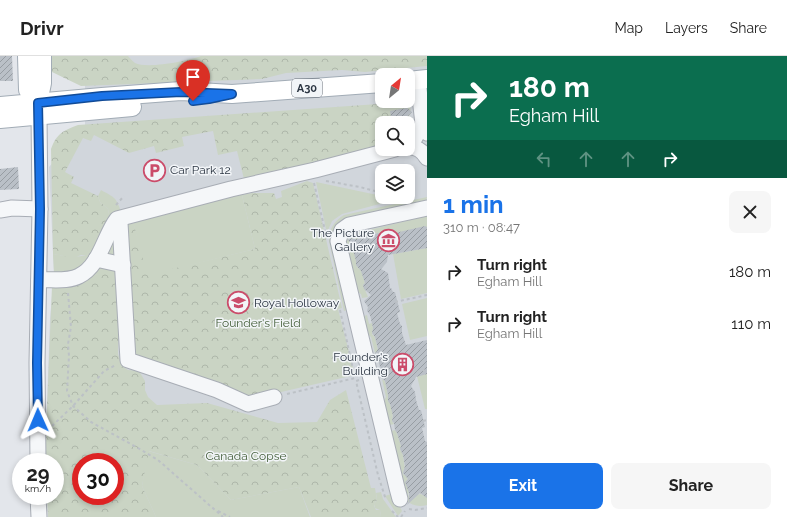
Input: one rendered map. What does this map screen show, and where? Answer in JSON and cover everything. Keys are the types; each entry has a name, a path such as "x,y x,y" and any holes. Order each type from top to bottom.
{"main road":[{"path":"27,56 28,90 39,109"},
{"path":"39,109 42,83 42,56"},
{"name":"A30","path":"0,106 39,109 209,99 232,94 375,84"},
{"name":"A30","path":"0,119 39,109"}],"street":[{"path":"415,140 425,128 418,80"},
{"path":"38,453 37,363 40,209 39,109"},
{"path":"415,147 423,152 427,158"},
{"path":"38,277 67,279 79,276 87,270 96,259 117,219 231,189 315,170 375,154"},
{"path":"0,210 12,208 40,209"},
{"path":"400,499 338,241 342,230 349,225 427,208"},
{"path":"120,223 128,360 217,390 248,404 280,396"},
{"path":"96,259 123,265"},
{"path":"38,505 39,517"}],"path":[{"path":"322,180 375,191"},
{"path":"68,289 71,327 68,344 69,356 67,391 73,406 91,422 158,460 223,517"},
{"path":"396,302 427,295"},
{"path":"51,427 73,406 104,371 119,364"},
{"path":"411,373 427,370"},
{"path":"280,396 355,378"},
{"path":"423,421 427,420"},
{"path":"401,517 407,509 415,510 427,508"},
{"path":"215,510 230,517"}],"shaded area":[{"name":"Royal Holloway","path":"83,56 427,56 427,517 48,517 47,505 64,505 64,453 46,453 50,319 54,272 49,167 85,126 85,68"}],"green space":[{"path":"50,56 128,56 135,63 141,65 158,65 201,56 427,56 427,66 406,68 375,68 375,71 365,72 342,70 286,73 262,79 81,86 52,72"},
{"path":"375,104 375,108 410,108 411,113 409,116 375,116 375,149 244,179 237,151 218,155 213,131 182,137 184,146 156,153 154,146 129,153 94,135 91,141 83,138 65,172 74,177 71,183 98,196 100,202 108,209 110,220 94,250 87,255 81,255 74,258 53,254 51,149 61,133 78,125"},
{"name":"Founder's Field","path":"307,181 313,183 342,308 338,309 355,375 255,398 134,356 123,220 132,217 147,275 255,249 242,195 252,193 274,193 276,199 282,197 281,191"},
{"path":"316,182 375,195 375,204 379,204 342,214 332,221 328,230 326,229"},
{"path":"101,190 114,198 121,211 110,220 108,209 100,202 98,196"},
{"path":"241,191 255,249 146,276 132,217"},
{"path":"427,197 426,201 335,228 331,235 331,243 348,310 344,311 329,241 331,229 337,220 344,215 395,204 415,204 415,200"},
{"path":"427,216 427,227 381,239 379,233 376,233 353,239 353,246 357,255 356,265 361,270 365,283 363,285 368,297 362,298 361,294 356,291 346,255 345,248 347,237 352,234"},
{"path":"115,229 120,273 91,275"},
{"path":"427,248 427,293 401,299 393,254"},
{"path":"94,250 94,253 77,271 54,274 53,254 78,256 86,255"},
{"name":"Canada Copse","path":"120,273 118,354 122,366 128,370 139,371 145,381 145,390 148,397 157,405 207,403 278,423 317,422 330,400 346,390 371,488 375,488 377,500 374,506 376,510 380,510 381,517 311,517 299,487 231,500 197,465 149,451 142,486 156,517 48,517 47,505 64,505 64,453 46,453 52,286 91,275"},
{"path":"427,298 427,336 410,340 402,304"},
{"path":"367,315 369,324 372,323 372,334 375,337 378,350 375,353 371,337 363,331 362,317"},
{"path":"427,374 427,409 425,409 417,376"},
{"path":"382,379 385,381 388,401 391,405 393,416 392,421 394,424 390,425 381,406 386,397"},
{"path":"395,430 403,455 405,469 403,474 407,476 409,488 408,495 415,498 420,494 427,494 427,505 416,506 406,500 391,431"},
{"path":"148,451 197,465 231,500 299,487 310,517 156,517 142,486"},
{"path":"381,492 383,499 396,517 381,517 380,510 375,508 374,504 377,500 376,493"},
{"path":"394,493 402,511 398,516 385,496"}],"building":[{"path":"0,56 12,56 13,81 0,81"},
{"path":"407,108 412,112 408,116 391,116 390,111"},
{"path":"18,167 19,189 0,190 0,169"},
{"name":"Founder's Building","path":"425,226 427,227 427,248 388,255 387,262 381,269 388,273 390,288 393,292 395,292 400,312 397,313 402,326 402,333 406,345 427,340 427,374 416,377 411,386 415,392 416,400 419,410 421,410 425,427 422,428 425,441 427,442 427,498 420,493 407,505 409,501 409,493 405,482 408,479 403,473 405,466 403,455 400,449 401,446 394,423 392,421 393,416 388,401 385,381 380,377 383,370 380,367 377,357 374,355 378,349 375,337 372,333 373,328 370,315 367,311 368,307 364,301 371,295 364,289 363,285 365,283 361,271 356,265 352,246 348,240 349,238 356,239 378,233 399,245 395,233"}],"place":[{"name":"Car Park 12","path":"154,170"},
{"name":"The Picture Gallery","path":"389,240"},
{"name":"Royal Holloway","path":"239,303"},
{"name":"Founder's Building","path":"403,364"}],"route":[{"path":"38,420 37,363 40,236 38,103 102,96 181,92 232,94 193,101"}]}
